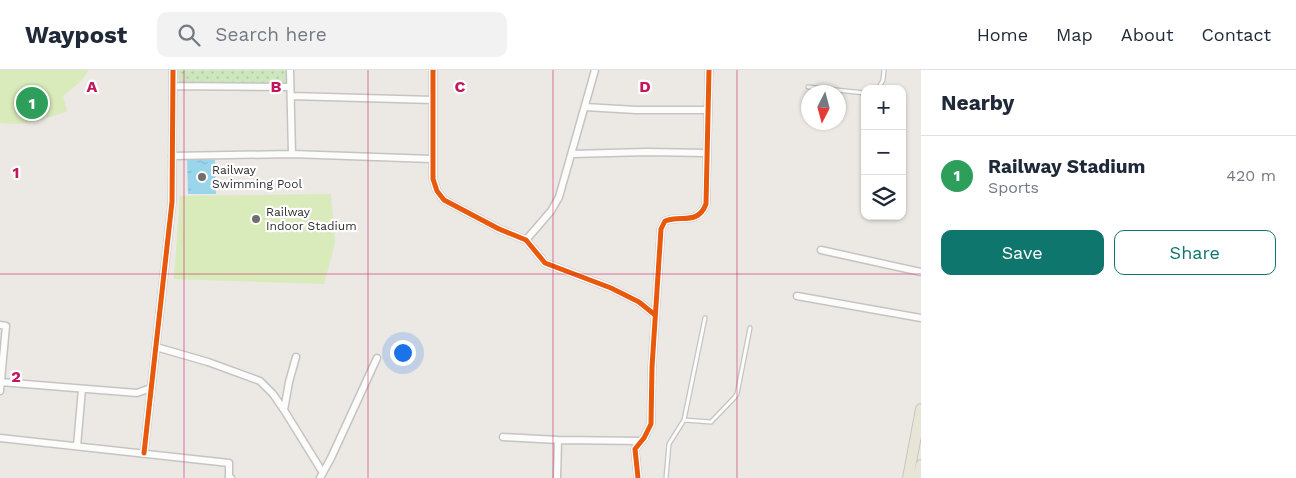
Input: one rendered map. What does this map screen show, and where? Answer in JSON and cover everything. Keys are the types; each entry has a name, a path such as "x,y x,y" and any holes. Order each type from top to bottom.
{"main road":[{"path":"908,478 921,409"},
{"path":"918,478 921,465"}],"street":[{"path":"144,453 172,202 173,70"},
{"path":"290,70 292,154"},
{"path":"433,70 433,179 437,191 444,200 499,229 526,240 545,263 611,288 639,302 655,315"},
{"path":"526,240 551,211 559,198 596,70"},
{"path":"638,478 635,449 642,441 650,424 661,229 665,221 673,218 695,218 703,213 706,204 709,70"},
{"path":"173,86 290,87"},
{"path":"291,96 433,100"},
{"path":"585,106 645,110 708,110"},
{"path":"572,154 707,153"},
{"path":"172,156 292,154 432,159"},
{"path":"821,250 921,272"},
{"path":"798,296 921,318"},
{"path":"0,325 6,326 0,391"},
{"path":"156,347 208,362 260,381 273,394 284,410 321,475"},
{"path":"284,410 296,357"},
{"path":"321,475 377,358"},
{"path":"0,382 137,393 151,388"},
{"path":"77,446 82,389"},
{"path":"503,437 642,441"},
{"path":"0,438 229,462 229,477 231,478"},
{"path":"557,478 558,440"}],"lane":[{"path":"880,85 884,70"},
{"path":"846,91 861,93"},
{"path":"666,478 668,444 684,420 705,318"},
{"path":"684,420 712,422 737,394 750,328"}],"green space":[{"path":"0,70 89,70 80,82 63,96 67,111 34,121 9,124 0,123"},
{"path":"178,70 287,70 287,83 179,82"},
{"name":"Railway Indoor Stadium","path":"331,194 335,243 324,284 174,279 180,196"}],"water":[{"name":"Railway Swimming Pool","path":"187,159 215,160 216,194 188,194"}],"cycle path":[{"path":"144,453 172,202 173,70"},
{"path":"433,70 433,179 437,191 444,200 499,229 526,240 545,263 611,288 639,302 655,315"},
{"path":"638,478 635,449 644,438 651,424 652,367 661,229 665,221 699,215 706,204 709,70"}],"place":[{"name":"Railway Stadium","path":"32,103"},
{"name":"Railway Swimming Pool","path":"202,177"},
{"name":"Railway Indoor Stadium","path":"256,219"}]}
